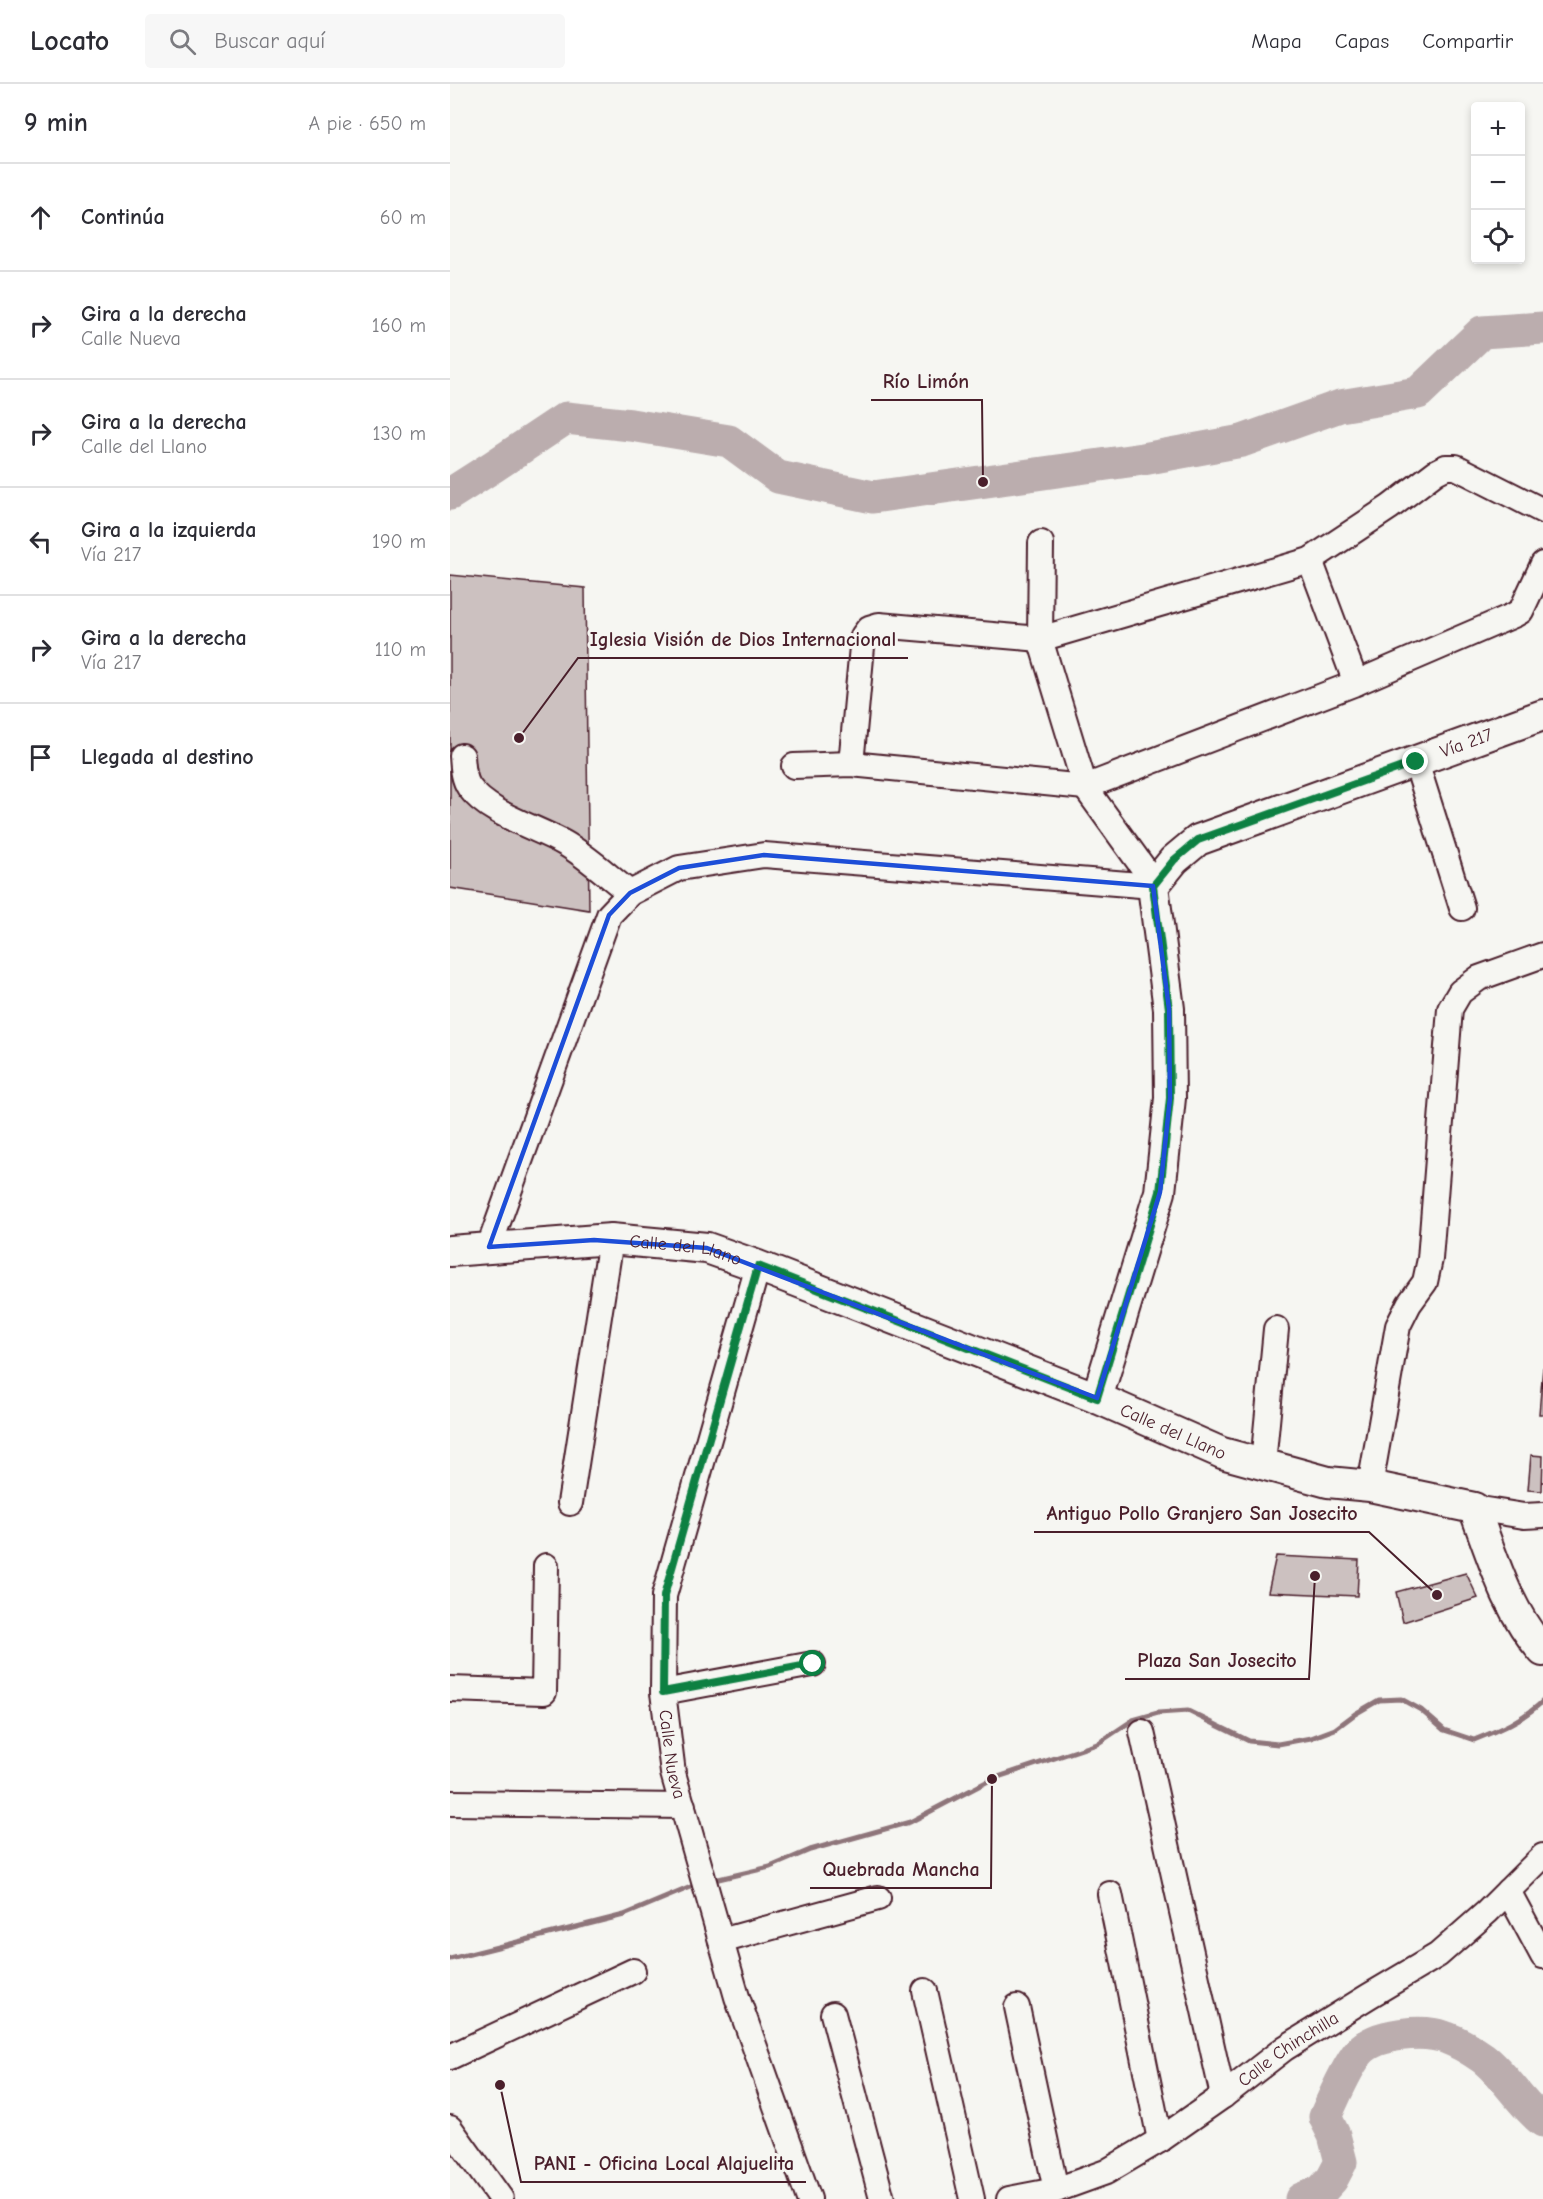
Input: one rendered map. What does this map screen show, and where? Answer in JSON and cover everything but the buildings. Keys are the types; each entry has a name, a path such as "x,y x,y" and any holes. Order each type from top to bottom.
{"main road":[{"name":"Vía 217","path":"1153,886 1174,860 1198,840 1543,715"},
{"path":"1097,1398 1160,1192 1170,1098 1169,1009 1153,886"},
{"name":"Calle del Llano","path":"450,1251 611,1239 707,1248 1097,1398 1222,1453 1328,1482 1370,1486 1474,1508"},
{"path":"1474,1508 1508,1599 1530,1636 1543,1651"}],"street":[{"path":"851,764 863,636 869,628 879,625 1040,639 1310,560 1446,467 1456,467 1543,511"},
{"path":"1041,543 1040,639 1085,787 1142,866 1153,886"},
{"path":"1310,560 1356,683"},
{"path":"794,766 851,764 1085,787 1356,683 1521,611 1543,564"},
{"path":"462,756 464,776 470,788 480,798 517,820 566,844 630,893"},
{"path":"1416,762 1462,908"},
{"path":"489,1247 609,915 630,893 679,868 764,855 1153,886"},
{"path":"1370,1486 1398,1326 1409,1304 1425,1282 1430,1259 1450,1008 1460,992 1479,978 1543,955"},
{"path":"570,1503 611,1239"},
{"name":"Calle Nueva","path":"758,1266 664,1596 663,1692 673,1773 737,1997 809,2199"},
{"path":"1263,1464 1276,1329"},
{"path":"1474,1508 1524,1516 1543,1515"},
{"path":"450,1689 544,1692 546,1566"},
{"path":"663,1692 813,1664"},
{"path":"1142,1732 1223,2096"},
{"path":"450,1803 683,1806"},
{"name":"Calle Chinchilla","path":"1009,2199 1056,2190 1106,2172 1160,2140 1223,2096 1285,2048 1438,1956 1543,1856"},
{"path":"1508,1891 1543,1956"},
{"path":"1110,1894 1160,2140"},
{"path":"721,1941 878,1898"},
{"path":"450,2057 633,1971"},
{"path":"925,1991 972,2199"},
{"path":"1017,2007 1056,2190"},
{"path":"833,2013 882,2199"},
{"path":"450,2128 501,2199"}],"highlighted area":[{"path":"764,855 1153,886 1169,1009 1170,1098 1160,1192 1097,1398 707,1248 594,1240 489,1247 609,915 630,893 679,868"}],"waterway":[{"path":"450,494 566,418 631,425 729,441 778,477 873,497 1143,459 1242,441 1340,406 1418,393 1482,332 1543,328"},
{"path":"710,1881 770,1867 810,1850 910,1822 992,1779 1097,1744 1133,1720 1158,1713 1188,1711 1249,1741 1278,1744 1311,1738 1335,1729 1379,1700 1401,1699 1421,1710 1444,1730 1474,1740 1519,1719 1543,1701"},
{"path":"450,1959 624,1915 698,1884"},
{"path":"1301,2199 1321,2191 1332,2179 1341,2162 1334,2135 1325,2117 1341,2083 1359,2052 1388,2037 1414,2033 1437,2035 1456,2042 1491,2065 1543,2121"}],"place":[{"name":"Río Limón","path":"983,482"},
{"name":"Iglesia Visión de Dios Internacional","path":"519,738"},
{"name":"Plaza San Josecito","path":"1315,1576"},
{"name":"Antiguo Pollo Granjero San Josecito","path":"1437,1595"},
{"name":"Quebrada Mancha","path":"992,1779"},
{"name":"PANI - Oficina Local Alajuelita","path":"500,2085"}],"route":[{"path":"813,1664 663,1692 664,1596 758,1266 1097,1398 1160,1192 1170,1098 1169,1009 1153,886 1174,860 1198,840 1416,762"}]}
